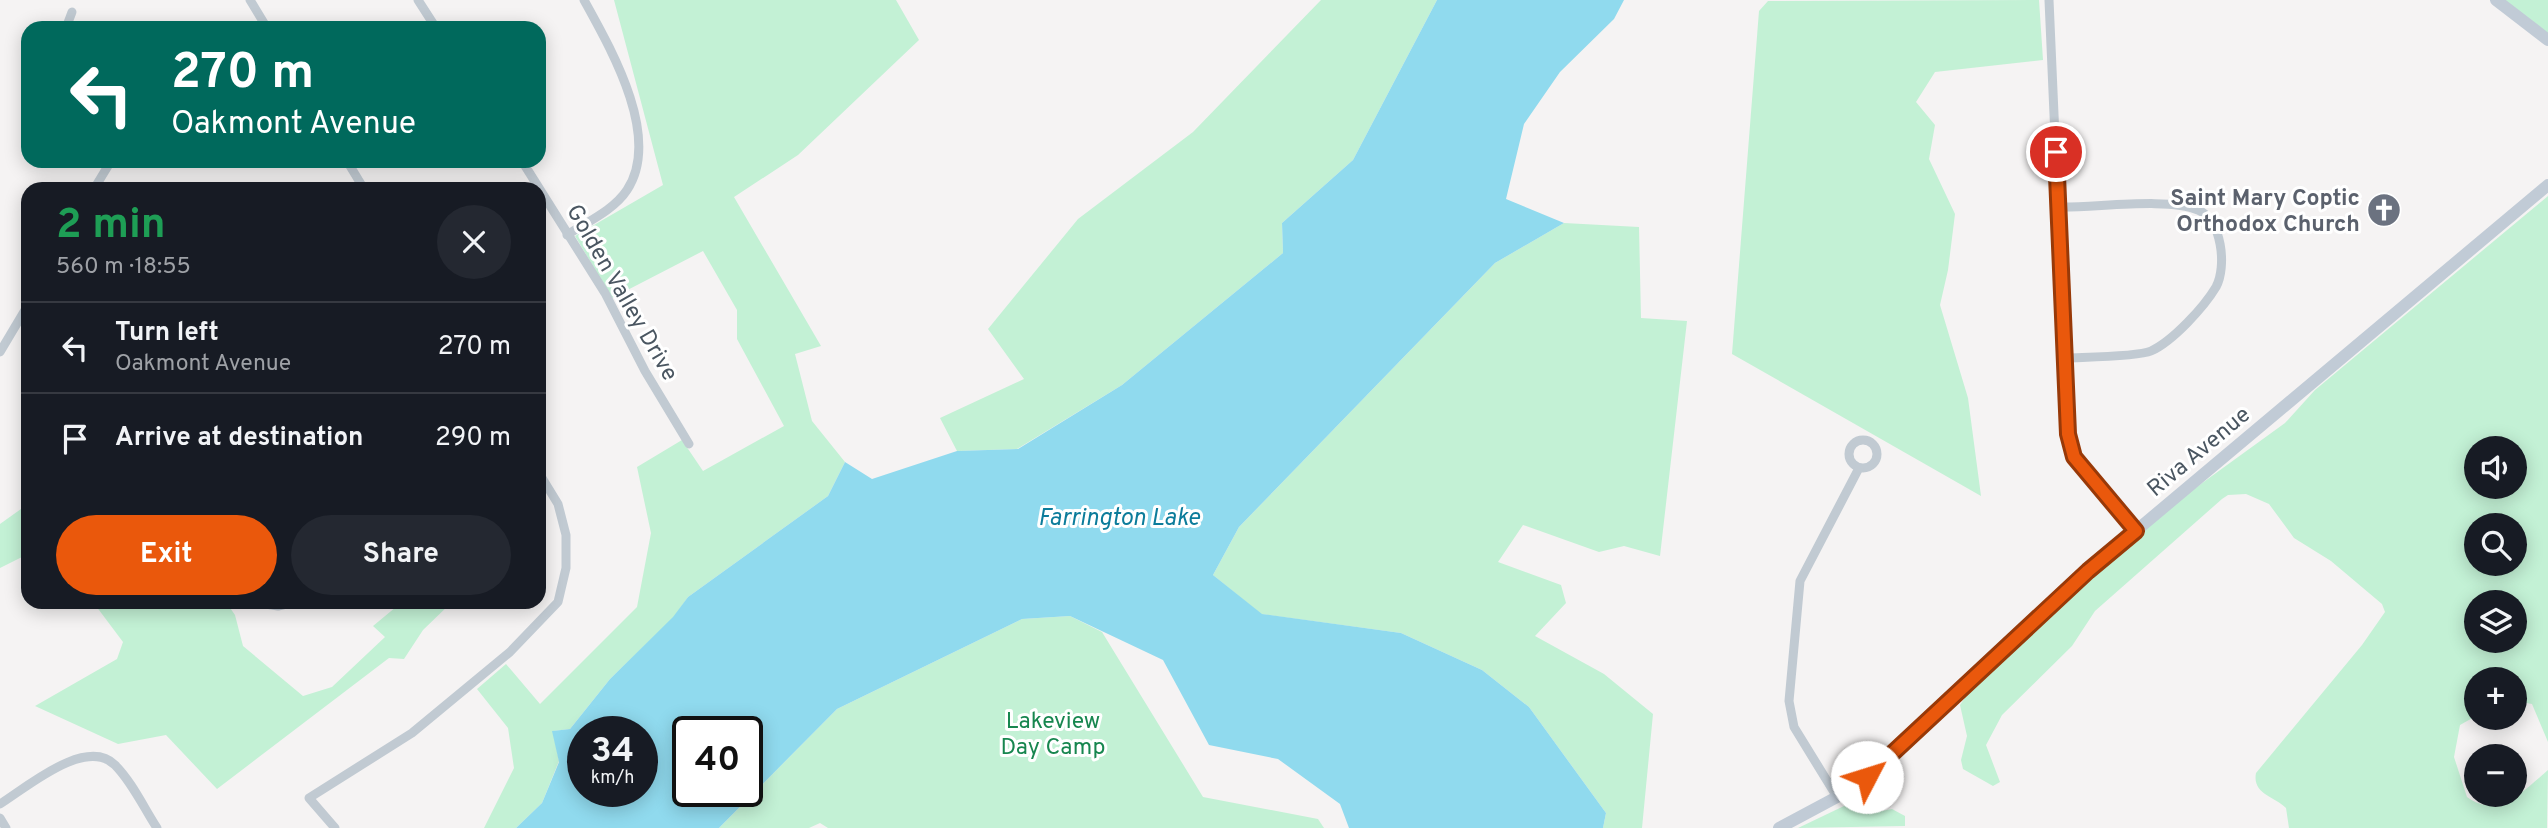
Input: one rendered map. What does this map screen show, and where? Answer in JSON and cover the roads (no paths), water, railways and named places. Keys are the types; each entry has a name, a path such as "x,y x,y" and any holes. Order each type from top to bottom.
{"street":[{"path":"250,0 263,21"},
{"path":"418,0 432,21"},
{"path":"567,234 607,210 627,190 640,160 640,126 632,101 584,0"},
{"path":"2049,0 2068,434 2074,457 2136,531"},
{"path":"2496,0 2548,40"},
{"path":"69,21 72,12"},
{"name":"Riva Avenue","path":"1779,828 1838,797 1893,755 2060,596 2548,185"},
{"name":"Golden Valley Drive","path":"546,201 605,293 645,371 689,444"},
{"path":"2059,207 2172,205 2199,210 2212,220 2219,249 2217,285 2189,321 2151,351 2066,358"},
{"path":"0,352 21,317"},
{"path":"1838,797 1794,727 1789,701 1800,581 1859,468"},
{"path":"335,828 309,798 412,733 510,652 558,602 566,568 566,535 558,505 546,485"},
{"path":"0,804 71,759 95,756 114,764 158,828"},
{"path":"0,818 6,828"}],"water":[{"name":"Farrington Lake","path":"1437,0 1624,0 1614,19 1560,72 1524,124 1506,199 1564,223 1495,263 1239,527 1213,575 1262,614 1401,633 1482,670 1529,707 1606,813 1603,828 1349,828 1340,804 1278,759 1209,745 1163,660 1070,616 1022,619 837,709 763,784 763,716 672,716 672,807 740,807 719,828 516,828 542,803 559,762 552,731 567,729 567,807 658,807 658,716 580,716 610,679 673,617 688,597 828,496 845,462 872,479 957,451 1018,449 1122,385 1283,253 1282,223 1353,160"}],"place":[{"name":"Saint Mary Coptic Orthodox Church","path":"2384,210"}],"park label":[{"name":"Lakeview Day Camp","path":"1053,733"}]}
